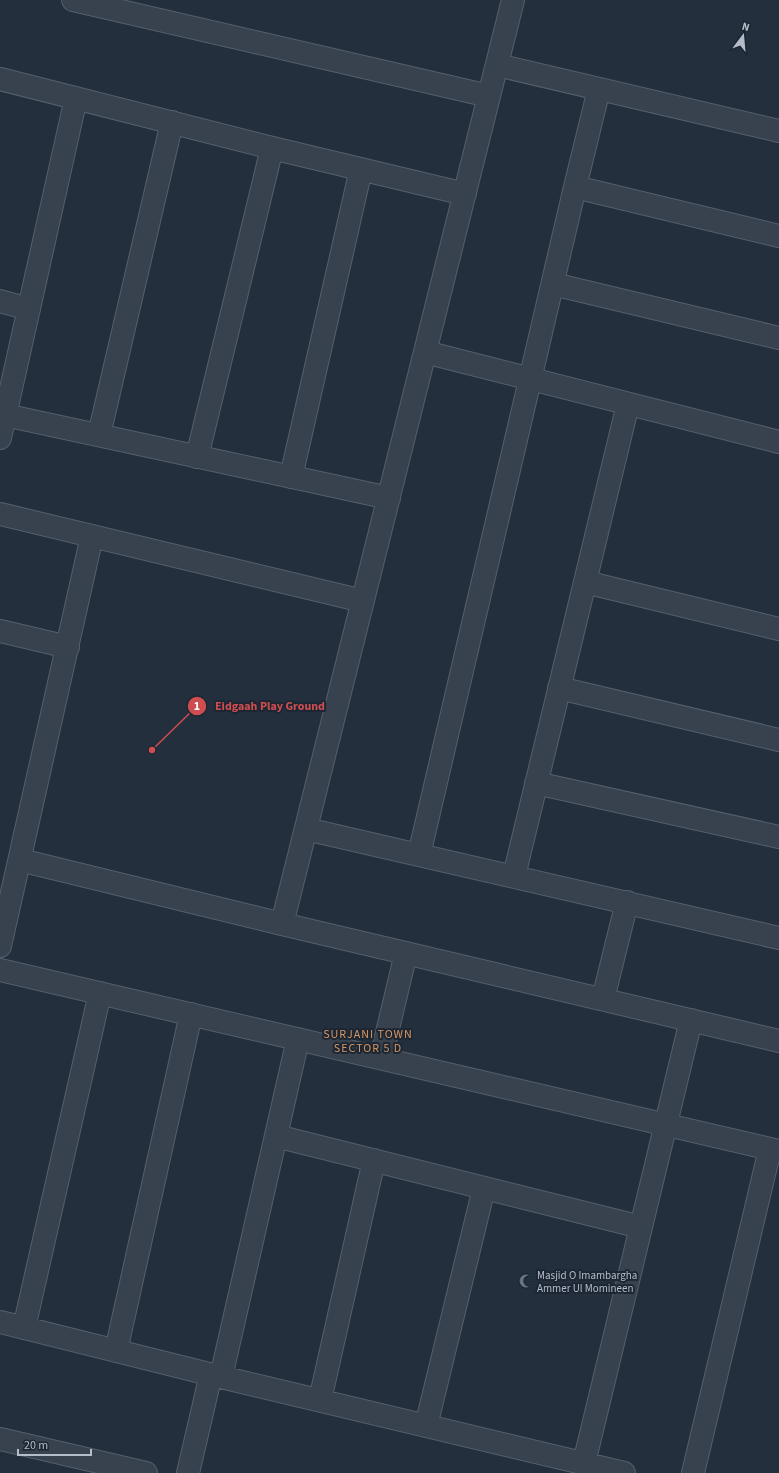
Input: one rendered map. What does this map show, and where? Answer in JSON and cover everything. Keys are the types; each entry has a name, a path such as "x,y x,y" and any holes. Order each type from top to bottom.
{"street":[{"path":"73,0 489,96"},
{"path":"282,924 497,66 509,1"},
{"path":"497,66 779,131"},
{"path":"0,79 272,148 465,194"},
{"path":"419,855 599,89"},
{"path":"0,438 2,415 29,308 76,98"},
{"path":"99,435 172,122"},
{"path":"197,457 272,148"},
{"path":"291,477 361,169"},
{"path":"575,187 779,236"},
{"path":"553,284 779,338"},
{"path":"0,301 29,308"},
{"path":"425,352 779,442"},
{"path":"514,876 628,404"},
{"path":"2,415 389,498"},
{"path":"0,514 363,601"},
{"path":"0,946 92,536"},
{"path":"585,582 779,629"},
{"path":"0,631 68,647"},
{"path":"559,688 779,740"},
{"path":"536,783 779,837"},
{"path":"306,829 779,938"},
{"path":"20,860 282,924 779,1041"},
{"path":"603,999 627,902"},
{"path":"381,1058 406,953"},
{"path":"0,970 774,1150 693,1473"},
{"path":"24,1328 100,993"},
{"path":"116,1351 191,1014"},
{"path":"584,1463 691,1020"},
{"path":"188,1473 216,1376 276,1136 298,1039"},
{"path":"276,1136 641,1227"},
{"path":"320,1400 374,1160"},
{"path":"426,1426 484,1188"},
{"path":"0,1322 216,1376 624,1473"},
{"path":"0,1438 146,1473"}],"place":[{"name":"Eidgaah Play Ground","path":"152,750"},
{"name":"Masjid O Imambargha Ammer Ul Momineen","path":"526,1281"}],"district":[{"name":"SURJANI TOWN SECTOR 5 D","path":"368,1041"}]}
